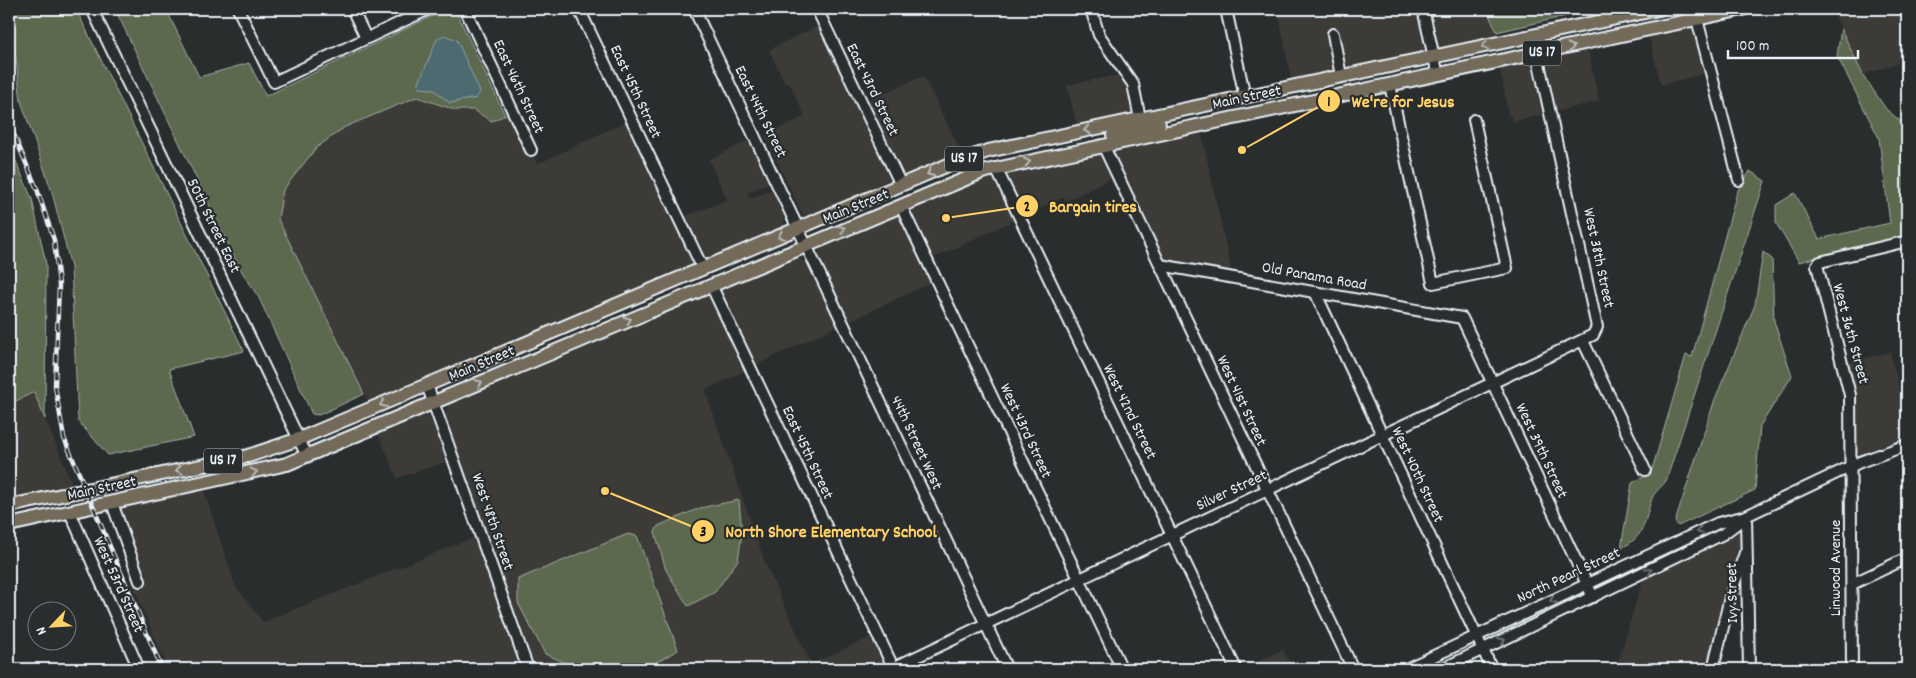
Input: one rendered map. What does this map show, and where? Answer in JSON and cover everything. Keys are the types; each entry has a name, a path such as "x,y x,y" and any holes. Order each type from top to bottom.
{"main road":[{"name":"Main Street","path":"9,505 248,456 299,439 955,162 988,151 1659,9"},
{"name":"Main Street","path":"14,524 258,472 307,456 962,179 996,168 1743,9"},
{"path":"1103,145 1113,135 1175,120 1221,102"}],"street":[{"name":"50th Street East","path":"92,9 307,456"},
{"path":"238,9 274,82 429,9"},
{"path":"352,9 366,38"},
{"name":"East 46th Street","path":"465,9 532,150"},
{"name":"East 45th Street","path":"579,9 703,269"},
{"name":"East 44th Street","path":"694,9 799,228"},
{"name":"East 43rd Street","path":"817,9 901,185"},
{"path":"1091,9 1099,35 1132,84 1140,119"},
{"path":"1226,9 1245,97"},
{"path":"1423,9 1438,75"},
{"path":"1697,19 1739,180"},
{"path":"1333,34 1341,76"},
{"name":"West 38th Street","path":"1533,36 1597,327 1593,335 1583,341"},
{"path":"1390,85 1433,283 1507,268 1474,120"},
{"name":"West 41st Street","path":"1103,145 1353,669"},
{"name":"West 42nd Street","path":"996,168 1236,669"},
{"name":"West 43rd Street","path":"901,206 1122,669"},
{"name":"44th Street West","path":"799,228 1007,669"},
{"name":"West 36th Street","path":"1851,466 1849,386 1817,269 1820,262 1907,241"},
{"name":"Old Panama Road","path":"1160,265 1462,318"},
{"name":"East 45th Street","path":"711,286 894,669"},
{"name":"West 40th Street","path":"1315,292 1492,669"},
{"name":"West 39th Street","path":"1462,318 1593,597"},
{"path":"1583,341 1645,470"},
{"name":"Silver Street","path":"894,669 1583,341"},
{"name":"West 48th Street","path":"428,385 528,669"},
{"name":"North Pearl Street","path":"1406,669 1718,523 1746,516 1851,466 1907,445"},
{"name":"Linwood Avenue","path":"1851,466 1852,669"},
{"path":"112,503 140,581"},
{"path":"9,505 14,524"},
{"name":"West 53rd Street","path":"70,512 138,669"},
{"name":"North Pearl Street","path":"1442,669 1723,534 1746,516"},
{"name":"Ivy Street","path":"1746,516 1749,669"},
{"path":"1713,669 1731,594 1747,545"},
{"path":"1852,584 1907,558"}],"shaded area":[{"path":"1278,9 1486,9 1498,37 1291,80"},
{"path":"1832,9 1907,9 1907,60 1862,75"},
{"path":"819,25 857,105 923,76 962,153 811,217 804,215 800,210 765,135 805,116 789,82 785,83 769,50"},
{"path":"1694,27 1706,73 1661,85 1649,37"},
{"path":"1588,50 1599,101 1513,122 1511,116 1509,116 1500,69"},
{"path":"1124,74 1132,114 1077,126 1067,85"},
{"path":"417,97 455,110 473,110 492,121 511,112 537,164 627,121 675,220 727,200 709,160 749,140 769,183 747,193 750,199 772,190 784,215 784,225 777,230 369,403 278,218 283,190 316,148 345,127"},
{"path":"1201,132 1232,274 1148,257 1110,179 1066,201 1064,197 923,263 932,282 848,322 819,261 819,251 823,246 976,182"},
{"path":"797,257 808,264 837,326 705,390 766,565 811,664 873,636 888,669 533,669 445,417 448,404"},
{"path":"1890,352 1907,419 1907,437 1846,460 1846,400 1838,365"},
{"path":"34,392 73,486 9,500 9,405"},
{"path":"421,415 429,416 434,421 449,461 397,478 378,433"},
{"path":"203,488 235,585 263,622 475,537 522,669 168,669 133,586 108,510"},
{"path":"1744,528 1710,669 1616,669 1643,579"},
{"path":"1283,649 1293,669 1243,669"}],"green space":[{"path":"10,9 76,9 244,351 169,369 194,437 108,455 78,421 71,267 52,192 21,101"},
{"path":"115,9 166,9 199,77 249,63 266,96 447,9 455,9 505,115 492,121 473,110 455,110 417,97 345,127 316,148 283,190 278,219 364,394 319,415 312,414 259,298 239,267","holes":["421,82 476,98 450,103 433,89 418,85"]},
{"path":"1486,9 1597,9 1497,32"},
{"path":"1841,29 1863,75 1886,109 1907,127 1907,235 1799,262 1776,223 1776,205 1795,193 1819,239 1890,223 1879,138 1837,56"},
{"path":"9,145 32,199 46,264 45,419 34,392 14,402 9,383"},
{"path":"1750,171 1765,181 1666,481 1653,496 1641,532 1630,543 1621,548 1632,483 1651,473 1686,355 1692,357 1737,192"},
{"path":"1763,252 1772,259 1774,321 1792,376 1760,426 1755,490 1678,526 1675,522 1715,399 1755,305"},
{"path":"739,500 742,534 738,560 715,592 688,606 666,570 655,532 658,526 700,508"},
{"path":"628,534 637,536 678,650 644,669 580,669 545,654 518,603 518,579"}],"water":[{"path":"444,35 457,40 480,92 476,98 450,103 433,89 420,88 418,85 437,39"}],"railway":[{"path":"9,123 37,189 54,240 59,285 55,386 64,438 162,669"}],"place":[{"name":"We're for Jesus","path":"1242,150"},
{"name":"Bargain tires","path":"946,218"},
{"name":"North Shore Elementary School","path":"605,491"}]}
